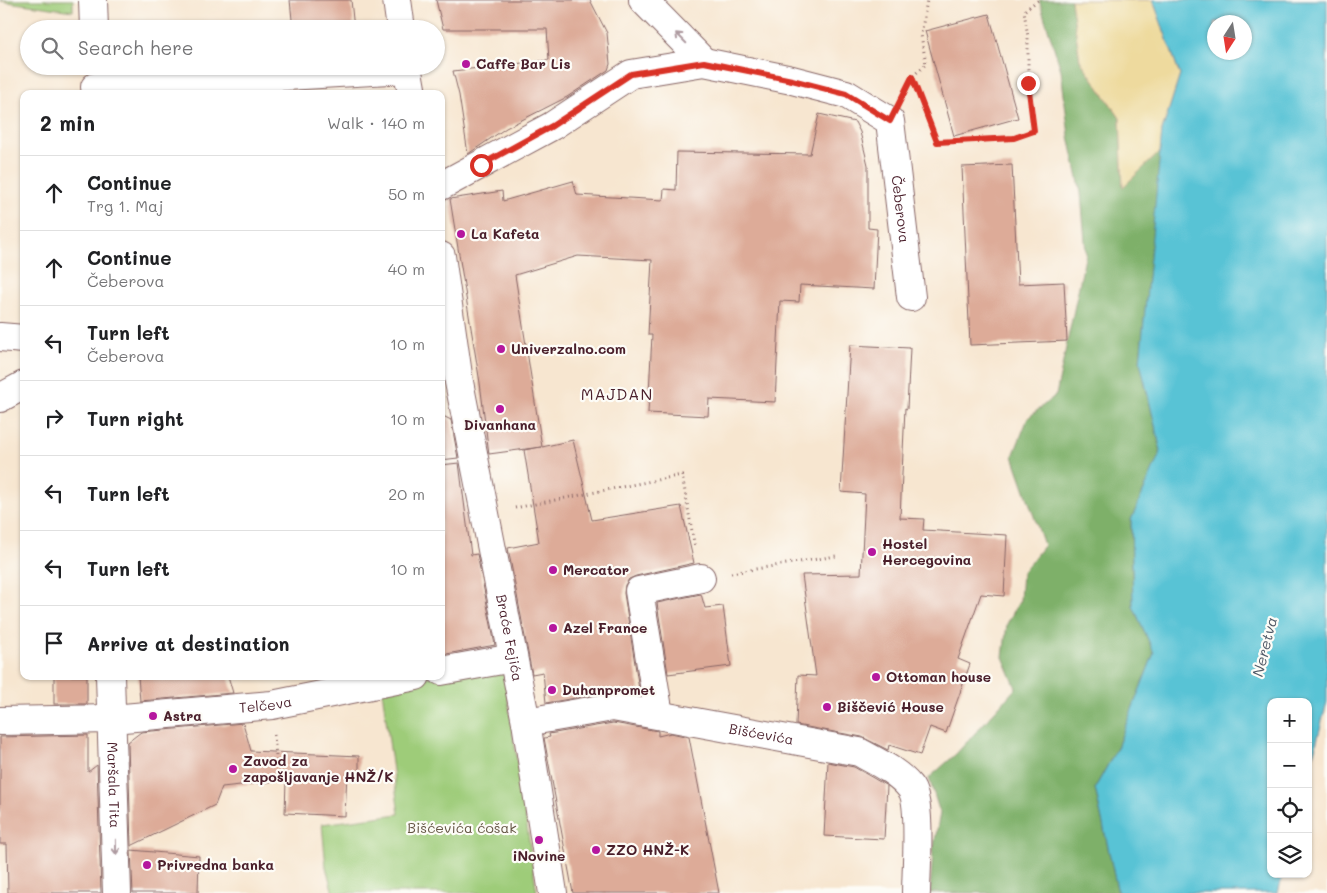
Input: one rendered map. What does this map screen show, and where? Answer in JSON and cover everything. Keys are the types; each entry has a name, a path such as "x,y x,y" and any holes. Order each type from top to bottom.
{"street":[{"path":"93,0 94,20"},
{"path":"396,0 399,20"},
{"path":"643,0 704,62"},
{"path":"445,184 552,126 631,74 704,62 792,80 846,94 890,121"},
{"path":"95,82 409,76"},
{"name":"Čeberova","path":"890,121 911,297"},
{"path":"445,312 450,383"},
{"path":"0,337 20,339"},
{"name":"Braće Fejića","path":"450,383 485,514 526,722 553,893"},
{"path":"0,398 20,387"},
{"path":"659,715 639,591 701,578"},
{"path":"445,670 513,658"},
{"name":"Maršala Tita","path":"110,680 117,893"},
{"name":"Telčeva","path":"0,721 112,719 272,705 396,680"},
{"name":"Bišćevića","path":"526,722 613,706 859,752 895,772 912,788 917,813 916,893"}],"path":[{"path":"890,121 912,77 926,64 921,35 927,0"},
{"path":"912,77 937,142 1014,138 1034,131 1028,83 1028,37 1024,11 1038,0"},
{"path":"485,514 682,475 701,578 836,556"}],"green space":[{"path":"73,0 73,11 0,1"},
{"path":"1039,0 1071,0 1080,60 1120,118 1123,186 1161,151 1140,362 1161,451 1131,520 1133,606 1154,653 1116,750 1095,788 1118,893 930,893 933,851 940,813 929,778 956,754 1016,688 1003,657 1007,624 1020,600 1022,573 1044,545 1013,456 1028,418 1056,395 1086,253 1081,193 1069,136 1061,70"},
{"name":"Bišćevića ćošak","path":"503,667 537,893 333,893 326,867 322,824 399,814 381,683 404,680 445,680 445,675"}],"sand":[{"path":"1071,0 1153,0 1180,75 1162,131 1161,151 1123,187 1120,118 1080,60"}],"water":[{"name":"Neretva","path":"1153,0 1327,0 1327,702 1312,760 1312,698 1267,698 1267,878 1282,878 1278,893 1118,893 1095,788 1116,750 1154,653 1133,606 1131,520 1161,451 1140,362 1162,131 1180,75"}],"building":[{"path":"290,0 351,0 353,20 292,20"},
{"path":"436,0 590,0 607,33 610,64 608,70 567,97 506,128 468,154 459,95 453,71 549,60 547,29 445,29 445,20 441,20"},
{"path":"989,14 1018,118 954,136 925,31"},
{"path":"819,114 855,122 860,132 868,165 868,228 877,229 874,289 800,285 799,302 780,301 775,402 709,399 708,416 648,413 652,335 648,335 652,260 578,256 515,275 542,447 573,440 592,520 681,506 694,563 636,576 629,579 625,585 624,593 640,696 611,692 546,703 543,672 532,674 508,548 539,542 524,450 541,447 489,454 480,383 450,199 502,191 503,201 573,181 577,195 663,200 664,189 676,190 677,152 810,154"},
{"path":"1012,165 1018,284 1064,282 1067,341 970,345 962,167"},
{"path":"850,345 910,348 900,518 924,519 923,530 1007,535 1004,596 981,594 958,659 970,664 946,733 930,727 920,755 889,745 888,750 862,737 796,725 798,675 816,676 802,575 861,574 865,494 841,492"},
{"path":"445,417 451,420 458,458 445,460"},
{"path":"459,463 471,555 477,554 495,645 445,654 445,465"},
{"path":"701,594 705,608 723,606 731,666 668,674 657,603"},
{"path":"54,680 87,680 87,704 54,704"},
{"path":"138,680 229,680 233,693 140,701"},
{"path":"243,723 251,751 359,756 359,772 347,773 345,816 285,813 286,780 222,787 215,805 131,846 128,742 141,732"},
{"name":"ZZO HNŽ-K","path":"613,723 658,731 658,736 671,733 689,737 719,893 573,893 544,738 550,737 549,734"},
{"path":"88,735 88,772 97,765 101,893 8,893 7,844 0,844 0,737"},
{"path":"828,762 854,767 887,786 884,839 824,836"},
{"path":"131,850 199,856 198,893 133,893"}],"place":[{"name":"Caffe Bar Lis","path":"466,64"},
{"name":"La Kafeta","path":"461,234"},
{"name":"Univerzalno.com","path":"501,349"},
{"name":"Divanhana","path":"500,409"},
{"name":"Hostel Hercegovina","path":"872,552"},
{"name":"Mercator","path":"553,570"},
{"name":"Azel France","path":"553,628"},
{"name":"Ottoman house","path":"876,677"},
{"name":"Duhanpromet","path":"552,690"},
{"name":"Biščević House","path":"827,707"},
{"name":"Astra","path":"153,716"},
{"name":"Zavod za zapošljavanje HNŽ/K","path":"233,769"},
{"name":"iNovine","path":"539,840"},
{"name":"ZZO HNŽ-K","path":"596,850"},
{"name":"Privredna banka","path":"147,865"}],"district":[{"name":"MAJDAN","path":"617,394"}],"route":[{"path":"481,165 552,126 631,74 704,62 792,80 846,94 890,121 912,77 937,142 1014,138 1034,131 1028,83"}]}
